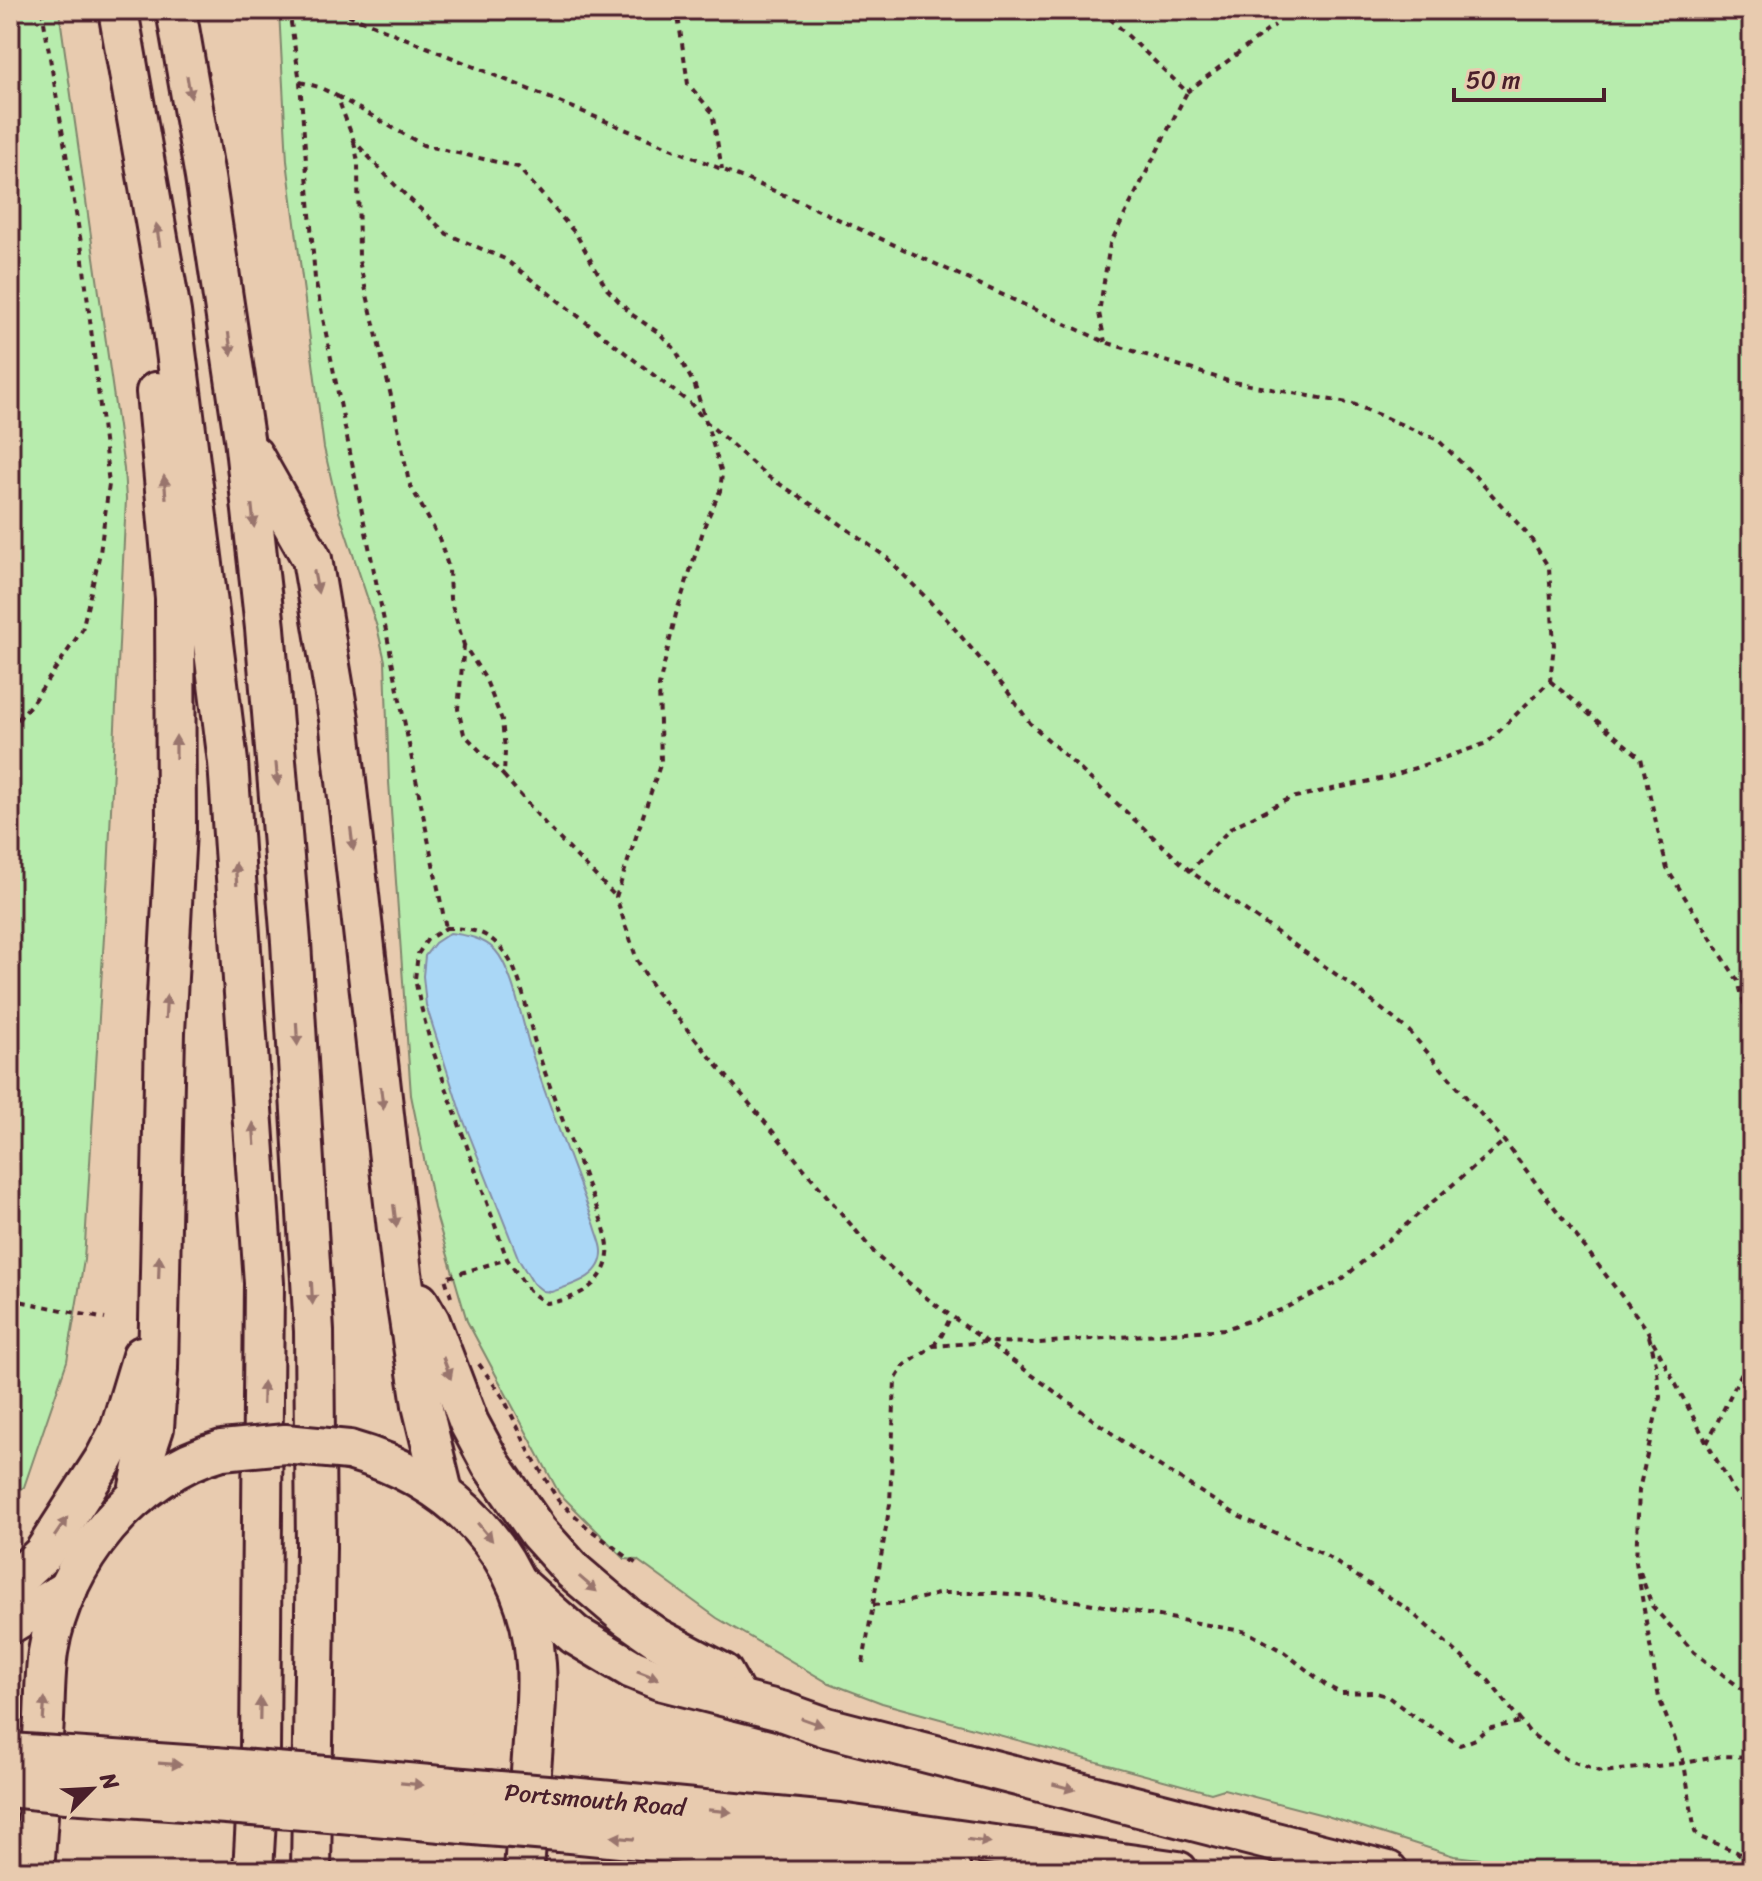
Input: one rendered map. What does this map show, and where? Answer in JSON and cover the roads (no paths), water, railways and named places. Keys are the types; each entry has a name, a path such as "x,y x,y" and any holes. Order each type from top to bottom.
{"highway":[{"path":"118,10 171,312 228,762 264,1283 260,1749 253,1871"},
{"path":"176,10 205,177 244,438 265,628 291,942 314,1331 315,1606 311,1871"},
{"path":"137,1497 154,1428 165,1032 176,830 175,598 154,368 171,312"},
{"path":"244,438 312,559 339,719 402,1273 422,1405 443,1492"},
{"path":"402,1273 430,1321 469,1423 491,1464 538,1532 573,1571 627,1617 657,1638 723,1673 738,1700"},
{"path":"10,1585 43,1554 105,1458 125,1417 138,1363 157,1328"},
{"path":"34,1871 48,1652 68,1589 107,1527 137,1497 170,1471 222,1450 285,1444 349,1450 387,1462 443,1492 481,1527 517,1583 536,1664 524,1871"},
{"path":"517,1583 575,1635 632,1669 659,1680 826,1727 1388,1871"},
{"path":"10,1624 68,1589"},
{"name":"Portsmouth Road","path":"10,1753 68,1775"},
{"name":"Portsmouth Road","path":"10,1787 68,1775 560,1814 839,1823 1178,1871"},
{"name":"Portsmouth Road","path":"560,1814 951,1871"}],"water":[{"path":"450,933 474,938 490,946 507,970 539,1076 600,1242 601,1260 592,1274 551,1292 543,1291 533,1283 519,1260 461,1114 426,1005 423,976 425,956 435,943"}]}
